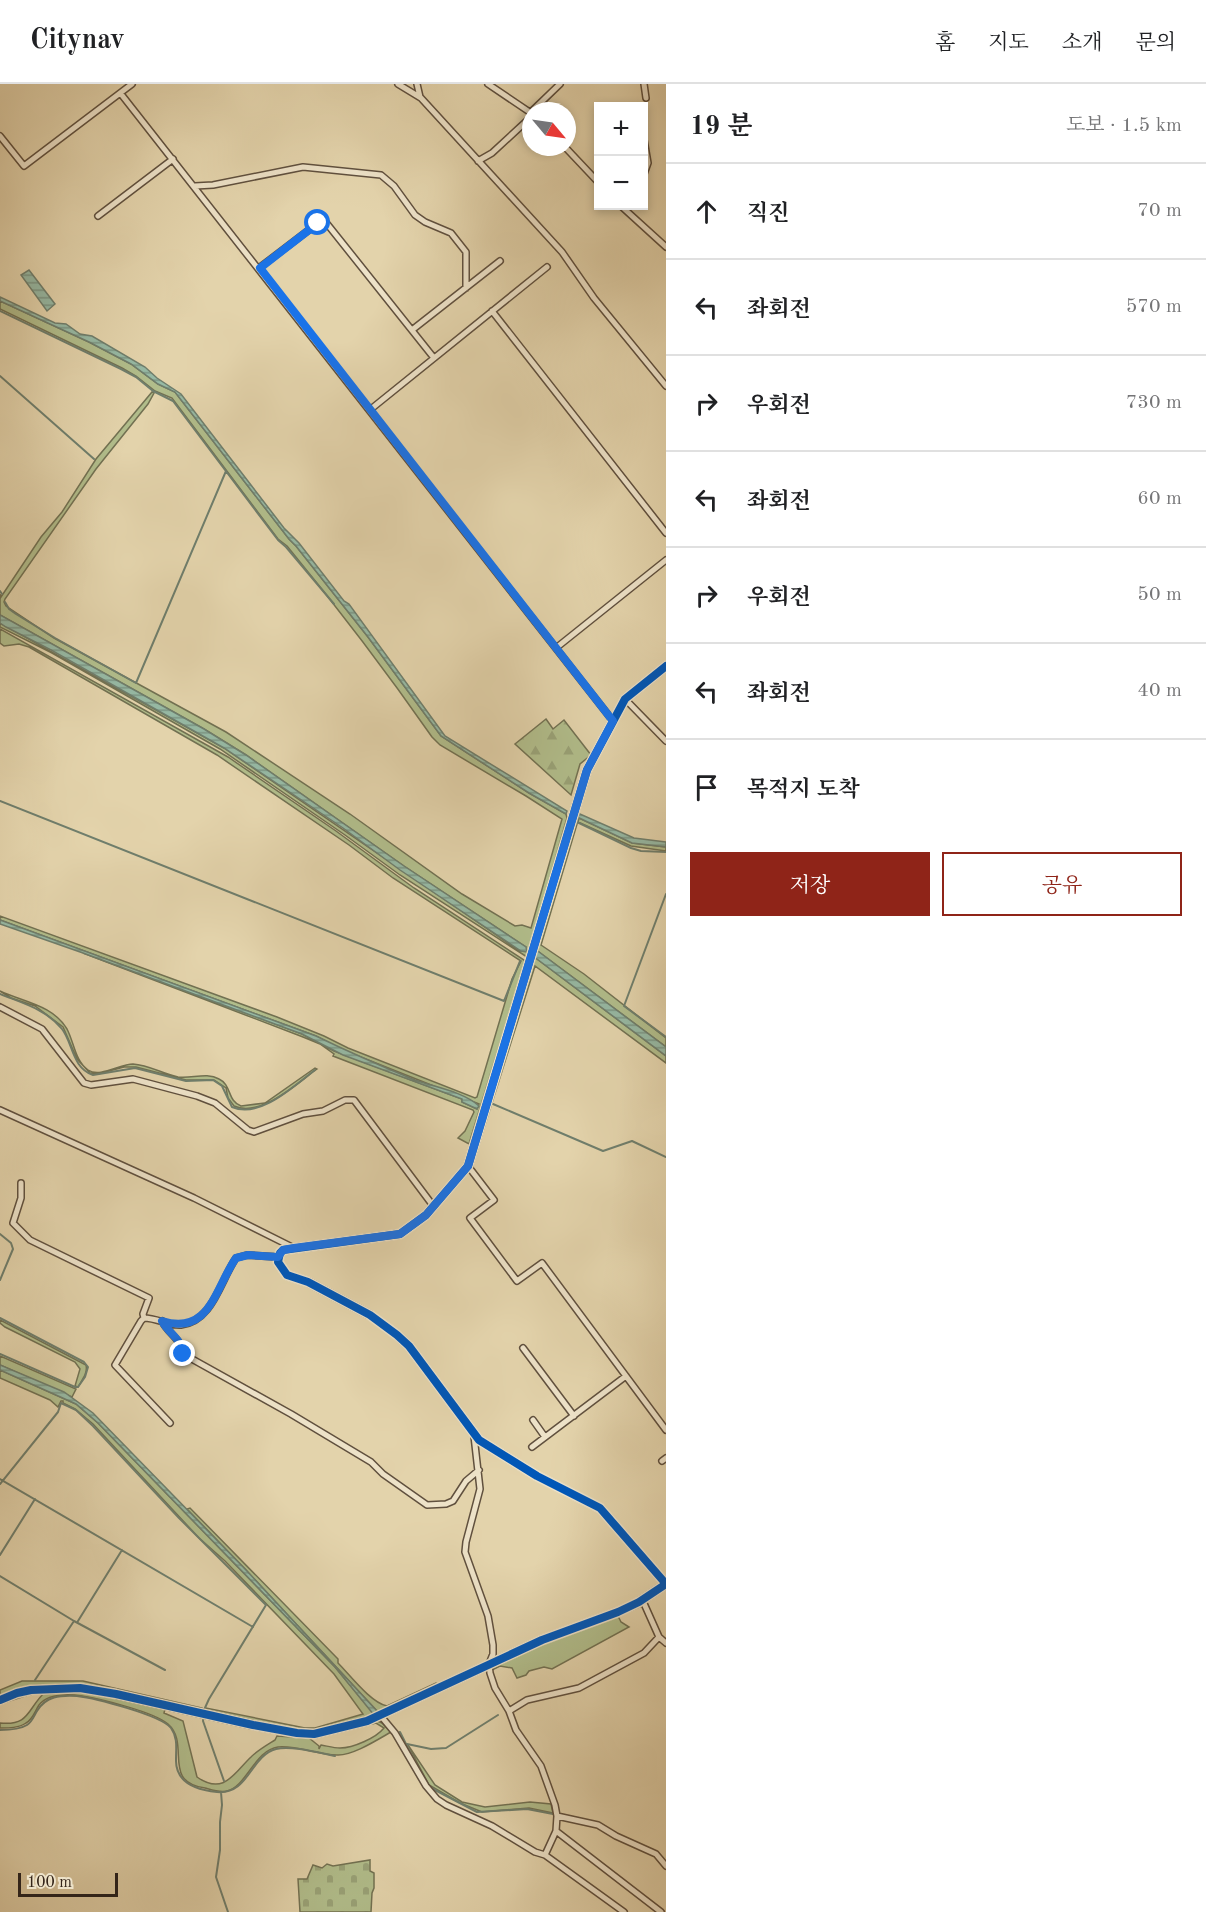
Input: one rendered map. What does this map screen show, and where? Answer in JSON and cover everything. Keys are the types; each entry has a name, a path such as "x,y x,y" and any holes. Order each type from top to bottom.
{"street":[{"path":"0,136 24,166 132,84"},
{"path":"398,84 421,98 562,252 594,298 666,386"},
{"path":"417,84 421,98"},
{"path":"488,84 522,107"},
{"path":"542,102 560,84"},
{"path":"644,84 646,98"},
{"path":"121,94 260,268 613,721"},
{"path":"478,161 492,153 522,122"},
{"path":"573,156 594,178"},
{"path":"98,216 173,159"},
{"path":"195,186 213,185 303,166 381,175 394,186 415,215 425,222 452,233 466,252 466,288"},
{"path":"627,210 666,247"},
{"path":"260,268 324,220 434,358"},
{"path":"412,330 500,261"},
{"path":"371,410 547,267"},
{"path":"492,311 666,533"},
{"path":"556,648 666,560"},
{"path":"0,1700 31,1690 80,1688 253,1725 314,1734 380,1715 542,1640 618,1612 666,1584 600,1508 508,1460 474,1434 423,1365 397,1335 370,1315 308,1282 287,1275 280,1268 278,1257 283,1250 400,1234 434,1207 468,1166 587,770 625,699 666,666"},
{"path":"625,699 666,741"},
{"path":"0,1007 42,1029 84,1083 91,1085 133,1079 197,1096 214,1103 248,1130 254,1132 303,1114 323,1111 345,1100 354,1100 434,1207"},
{"path":"0,1110 194,1198 294,1248"},
{"path":"468,1166 494,1200 470,1218 517,1281 542,1263 666,1430"},
{"path":"21,1183 19,1205 13,1223 30,1240 149,1298 143,1314 144,1318 115,1365 170,1423"},
{"path":"144,1318 180,1325 199,1318 208,1310 228,1269 236,1258 248,1255 278,1257"},
{"path":"162,1321 167,1331 180,1341 183,1354 371,1462 383,1474 427,1505 446,1504 453,1501 466,1481 479,1470"},
{"path":"523,1348 574,1416"},
{"path":"532,1447 626,1376"},
{"path":"533,1420 545,1437"},
{"path":"474,1434 480,1489 465,1542 465,1552 488,1616 493,1645 493,1654 489,1664 495,1688 509,1711 516,1730 541,1766 557,1816 556,1832 545,1855"},
{"path":"642,1599 659,1637 666,1643"},
{"path":"509,1711 527,1700 579,1688 644,1653 659,1637"},
{"path":"380,1715 395,1732 426,1786 437,1799 492,1826 535,1852 545,1855 624,1912"},
{"path":"557,1816 598,1825 656,1854 666,1866"},
{"path":"556,1832 661,1912"}],"green space":[{"path":"0,301 89,342 131,364 158,384 175,392 368,637 441,736 566,814 567,818 527,957 400,875 220,749 52,653 0,627 0,623 224,748 514,947 521,951 526,947 404,866 246,755 204,729 0,615 0,594 1,597 41,537 62,512 96,459 152,392 154,393 148,404 96,469 5,599 6,606 54,638 226,732 350,814 462,894 515,926 522,925 531,928 562,819 440,745 432,737 325,593 287,546 278,539 172,398 155,391 122,368 0,309"},
{"path":"0,629 228,757 414,888 524,960 469,1144 458,1138 465,1131 473,1110 333,1056 334,1054 320,1044 303,1037 83,953 302,1034 334,1051 462,1099 462,1102 477,1109 479,1104 343,1050 316,1036 0,920 0,916 277,1017 348,1048 475,1098 512,979 521,961 393,878 349,845 217,755 29,647 19,644 4,646 0,643"},
{"path":"546,719 553,729 564,720 591,755 580,764 571,795 515,744"},
{"path":"575,816 578,818 577,824 541,945 584,974 666,1038 666,1047 535,949"},
{"path":"579,818 632,843 666,847 666,851 631,846 578,822"},
{"path":"533,956 666,1056 666,1063 535,966 475,1157 473,1153"},
{"path":"0,991 54,1014 67,1029 77,1056 84,1066 77,1059 63,1027 35,1006 11,998"},
{"path":"133,1064 178,1077 214,1077 226,1085 233,1101 241,1106 265,1103 315,1068 317,1069 266,1104 244,1108 234,1106 228,1098 226,1088 214,1080 186,1080 136,1067 124,1067 98,1074 90,1073 84,1066 93,1072 104,1072"},
{"path":"0,1320 86,1365 85,1374 78,1387 75,1386 80,1369 75,1362 5,1327"},
{"path":"0,1356 76,1389 72,1397 0,1365"},
{"path":"0,1370 76,1404 98,1423 335,1667 374,1714 377,1711 187,1509 190,1508 338,1659 338,1663 374,1700 387,1706 436,1683 437,1686 373,1716 314,1730 289,1728 204,1711 206,1708 305,1728 315,1728 363,1714 334,1674 225,1561 199,1538 93,1424 63,1401 58,1407 50,1400 0,1378"},
{"path":"642,1606 618,1616 621,1622 629,1627 552,1669 544,1667 529,1671 526,1675 517,1678 512,1668 500,1666 492,1670 492,1664 495,1662"},
{"path":"22,1681 83,1681 202,1708 202,1711 76,1685 36,1686 0,1696 0,1690"},
{"path":"77,1690 202,1714 202,1717 165,1709 164,1713 183,1721 197,1777 214,1784 228,1780 254,1754 275,1740 277,1736 309,1738 319,1746 319,1749 321,1745 340,1748 364,1742 384,1728 376,1723 313,1738 284,1735 204,1717 204,1715 305,1735 375,1720 391,1732 364,1747 343,1755 278,1747 263,1754 234,1788 222,1792 192,1784 184,1778 180,1770 177,1742 168,1724 161,1719 127,1707 82,1696 59,1695 43,1701 23,1725 0,1728 0,1723 17,1722 23,1719 45,1692 0,1704 0,1701 34,1691"},
{"path":"408,1745 435,1785 462,1802 485,1807 530,1802 551,1804 553,1813 529,1808 482,1812 460,1803 429,1785"},
{"path":"370,1860 370,1871 374,1873 371,1912 300,1912 298,1879 307,1879 313,1865 322,1868 327,1864 333,1866"}],"shaded area":[{"path":"29,270 55,304 47,311 21,275"},
{"path":"0,297 55,323 66,324 80,334 92,336 145,367 181,394 284,528 299,543 344,601 349,604 445,736 567,811 566,814 441,736 368,637 175,392 158,384 131,364 0,301"},
{"path":"0,615 204,729 246,755 404,866 526,947 527,952 521,951 400,870 343,828 224,748 6,627 0,623"},
{"path":"575,814 580,814 634,838 666,842 666,847 632,843"},
{"path":"0,920 316,1036 415,1080 457,1093 479,1106 477,1109 462,1102 462,1099 343,1055 302,1034 0,924"},
{"path":"535,949 666,1047 666,1056 533,956"},
{"path":"0,1365 64,1392 93,1413 246,1570 377,1711 376,1714 374,1715 335,1667 98,1423 76,1404 0,1370"}],"waterway":[{"path":"0,311 121,369 136,377 153,391 173,401 278,540 334,604"},
{"path":"0,376 94,459"},
{"path":"5,602 16,614 136,683 226,471"},
{"path":"0,801 504,1001 520,961"},
{"path":"578,818 577,822 631,848 641,851 666,852"},
{"path":"666,894 624,1006 666,1037"},
{"path":"0,994 33,1007 56,1022 66,1035 81,1067 93,1075 135,1068 186,1081 213,1080 222,1086 232,1107 243,1110 254,1109 276,1099 315,1070"},
{"path":"493,1104 603,1151 632,1141 666,1157"},
{"path":"0,1234 11,1243 13,1249 0,1280"},
{"path":"0,1318 84,1362 88,1367 85,1377 78,1387 75,1387 0,1354"},
{"path":"0,1484 58,1412 61,1403 76,1410 93,1426 179,1518 266,1605 204,1710 203,1721 224,1781"},
{"path":"0,1479 253,1627"},
{"path":"0,1555 35,1499"},
{"path":"78,1621 122,1550"},
{"path":"0,1576 74,1621 165,1670"},
{"path":"35,1680 74,1621"},
{"path":"0,1730 17,1729 27,1725 45,1702 59,1696 86,1697 127,1708 154,1718 171,1728 176,1739 179,1774 195,1787 217,1792 236,1788 260,1759 276,1749 297,1749 335,1756"},
{"path":"407,1744 431,1749 446,1748 498,1715"},
{"path":"400,1732 418,1768"},
{"path":"431,1788 477,1812 527,1809 553,1814"},
{"path":"221,1792 220,1850 216,1877 228,1912"}],"cycle path":[{"path":"0,1700 31,1690 80,1688 253,1725 314,1734 367,1721 542,1640 618,1612 639,1602 666,1584 600,1508 537,1476 479,1440 409,1346 397,1335 370,1315 308,1282 287,1275 278,1262 283,1250 400,1234 426,1215 468,1166 587,770 625,699 666,666"}],"route":[{"path":"183,1354 180,1341 167,1331 162,1321 180,1325 199,1318 208,1310 228,1269 236,1258 248,1255 278,1257 283,1250 400,1234 434,1207 468,1166 587,770 613,721 260,268 318,223"}]}
